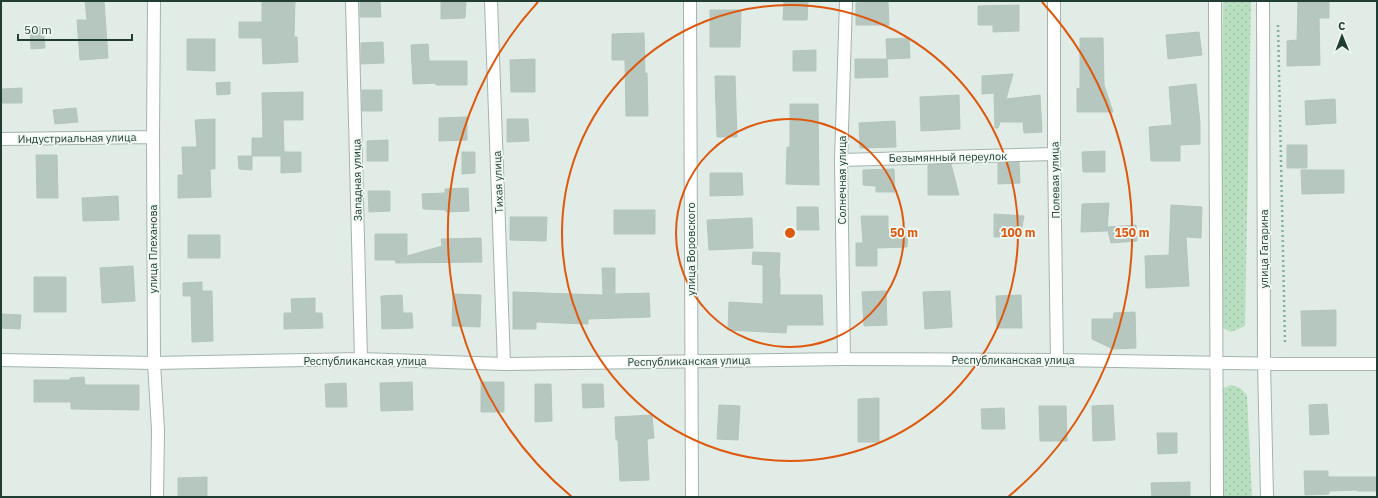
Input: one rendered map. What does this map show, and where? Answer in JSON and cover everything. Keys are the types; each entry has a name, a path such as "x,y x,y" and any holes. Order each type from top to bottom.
{"street":[{"name":"улица Плеханова","path":"154,1 152,137 154,363 158,430 157,497"},
{"name":"Западная улица","path":"352,1 361,359"},
{"name":"Тихая улица","path":"491,1 504,364"},
{"name":"улица Воровского","path":"690,1 692,497"},
{"name":"Солнечная улица","path":"844,359 841,160 846,1"},
{"name":"Полевая улица","path":"1054,1 1054,154 1057,360"},
{"path":"1215,1 1217,497"},
{"name":"улица Гагарина","path":"1263,1 1264,363 1268,497"},
{"name":"Индустриальная улица","path":"1,139 152,137"},
{"name":"Безымянный переулок","path":"841,160 1054,154"},
{"name":"Республиканская улица","path":"1,360 154,363 361,359 504,364 844,359 1377,364"}],"path":[{"path":"1278,25 1285,342"}],"green space":[{"path":"1223,1 1251,1 1245,326 1231,332 1219,326"},
{"path":"1231,385 1240,388 1247,395 1252,497 1223,497 1217,396 1222,389"}],"building":[{"path":"85,1 104,1 108,58 80,60 77,20 87,20"},
{"path":"262,1 295,1 294,37 297,37 298,62 263,64 262,38 239,38 239,22 262,22"},
{"path":"360,1 380,1 381,17 360,17"},
{"path":"441,1 466,1 465,18 441,19"},
{"path":"784,1 808,1 807,20 783,20"},
{"path":"1298,1 1329,1 1329,18 1319,18 1320,65 1287,66 1287,41 1297,40"},
{"path":"888,2 889,25 856,25 856,3"},
{"path":"1019,5 1019,31 993,32 993,25 978,25 978,6"},
{"path":"710,10 741,10 740,47 710,47"},
{"path":"43,27 45,48 31,49 30,28"},
{"path":"1199,32 1202,55 1168,59 1166,35"},
{"path":"644,33 648,116 626,116 625,60 612,60 612,34"},
{"path":"909,38 910,58 887,59 886,39"},
{"path":"1080,38 1103,38 1104,85 1113,112 1077,112 1077,88 1080,89"},
{"path":"187,39 215,39 215,71 187,70"},
{"path":"383,42 384,63 361,64 361,43"},
{"path":"428,44 429,61 467,61 467,85 436,85 436,83 413,84 411,45"},
{"path":"816,50 816,71 793,71 793,51"},
{"path":"535,59 535,92 511,92 510,60"},
{"path":"855,59 887,59 888,77 855,78"},
{"path":"1013,74 1006,99 1040,95 1042,132 1024,133 1023,122 1000,122 998,128 995,128 994,93 982,94 982,76"},
{"path":"715,76 735,76 737,137 717,137"},
{"path":"230,82 230,94 217,95 216,83"},
{"path":"1196,84 1200,123 1200,144 1180,145 1180,161 1151,161 1149,127 1172,125 1169,87"},
{"path":"22,88 22,103 1,103 2,89"},
{"path":"362,90 382,90 382,111 362,111"},
{"path":"303,92 303,120 283,120 284,152 301,152 301,172 281,173 281,156 252,156 252,138 263,138 262,93"},
{"path":"959,95 960,129 921,131 920,97"},
{"path":"1335,99 1336,123 1306,125 1305,101"},
{"path":"790,104 818,104 819,185 786,184 787,147 790,147"},
{"path":"76,108 78,122 55,124 53,110"},
{"path":"467,117 467,140 439,141 439,118"},
{"path":"215,119 215,169 210,169 211,197 178,198 178,175 183,175 182,147 197,147 195,120"},
{"path":"507,119 528,119 529,141 507,142"},
{"path":"895,121 896,147 860,148 859,123"},
{"path":"388,140 388,161 367,161 367,141"},
{"path":"1287,145 1307,145 1307,168 1287,168"},
{"path":"1105,151 1105,172 1083,172 1082,152"},
{"path":"462,152 475,152 475,173 462,174"},
{"path":"36,155 57,155 58,198 37,198"},
{"path":"238,156 252,156 252,170 239,169"},
{"path":"1019,162 1020,183 998,184 998,163"},
{"path":"951,164 959,195 928,195 928,165"},
{"path":"894,169 895,192 876,192 876,186 863,185 863,170"},
{"path":"1301,170 1344,170 1344,193 1302,194"},
{"path":"710,173 742,173 743,195 710,196"},
{"path":"468,188 469,211 446,212 446,210 423,209 422,194 445,193 445,189"},
{"path":"368,191 390,191 390,211 369,212"},
{"path":"118,196 119,220 83,221 82,198"},
{"path":"1109,203 1107,231 1081,232 1082,204"},
{"path":"1171,205 1202,207 1201,238 1186,237 1189,286 1146,288 1145,256 1169,255"},
{"path":"797,207 818,207 819,230 797,230"},
{"path":"614,210 655,210 655,234 614,234"},
{"path":"994,214 1024,216 1020,237 994,237"},
{"path":"861,216 888,216 888,230 908,230 907,247 877,248 877,266 856,266 856,243 863,243"},
{"path":"510,217 547,217 546,241 510,240"},
{"path":"752,218 753,248 709,250 707,220"},
{"path":"1136,225 1137,241 1111,243 1107,227"},
{"path":"375,234 407,234 407,256 442,246 441,239 481,238 482,262 396,263 395,260 375,260"},
{"path":"188,235 220,235 220,258 188,258"},
{"path":"753,252 780,253 780,295 822,295 823,325 787,325 786,333 728,330 729,302 763,304 763,265 752,264"},
{"path":"133,266 135,301 102,303 100,268"},
{"path":"602,268 615,268 615,294 649,293 650,317 588,319 588,324 536,322 536,329 513,329 513,292 603,295"},
{"path":"34,277 66,277 66,312 34,312"},
{"path":"202,282 202,291 212,291 213,341 192,342 191,296 183,296 183,283"},
{"path":"886,291 887,325 864,326 862,292"},
{"path":"950,291 952,327 925,329 923,292"},
{"path":"453,294 481,295 480,327 452,326"},
{"path":"402,295 403,313 412,313 413,328 382,329 381,296"},
{"path":"1021,295 1022,328 997,328 996,296"},
{"path":"315,298 315,313 322,313 323,328 284,329 284,313 292,313 291,299"},
{"path":"1336,310 1336,346 1302,346 1301,311"},
{"path":"1135,312 1136,348 1113,349 1092,339 1092,319 1113,319 1114,313"},
{"path":"2,314 21,315 20,329 1,328"},
{"path":"84,377 85,385 139,385 139,410 71,409 71,402 34,402 34,380 71,380 70,378"},
{"path":"412,382 413,410 381,411 380,383"},
{"path":"481,382 504,382 504,412 481,412"},
{"path":"346,383 347,407 326,407 325,384"},
{"path":"535,384 551,384 552,421 535,422"},
{"path":"582,384 603,384 604,407 583,408"},
{"path":"879,398 879,442 858,442 858,399"},
{"path":"1327,404 1329,434 1310,435 1309,405"},
{"path":"719,405 740,406 738,440 717,439"},
{"path":"1113,405 1115,440 1093,441 1092,406"},
{"path":"1039,406 1066,406 1067,441 1040,441"},
{"path":"1004,408 1005,429 982,429 981,409"},
{"path":"652,415 654,438 647,439 649,480 620,481 615,417"},
{"path":"1157,433 1177,433 1177,453 1158,454"},
{"path":"1304,471 1328,471 1328,477 1377,477 1377,491 1329,491 1329,494 1305,495"},
{"path":"207,477 207,497 178,497 178,478"},
{"path":"1190,482 1190,497 1152,497 1151,483"}]}
